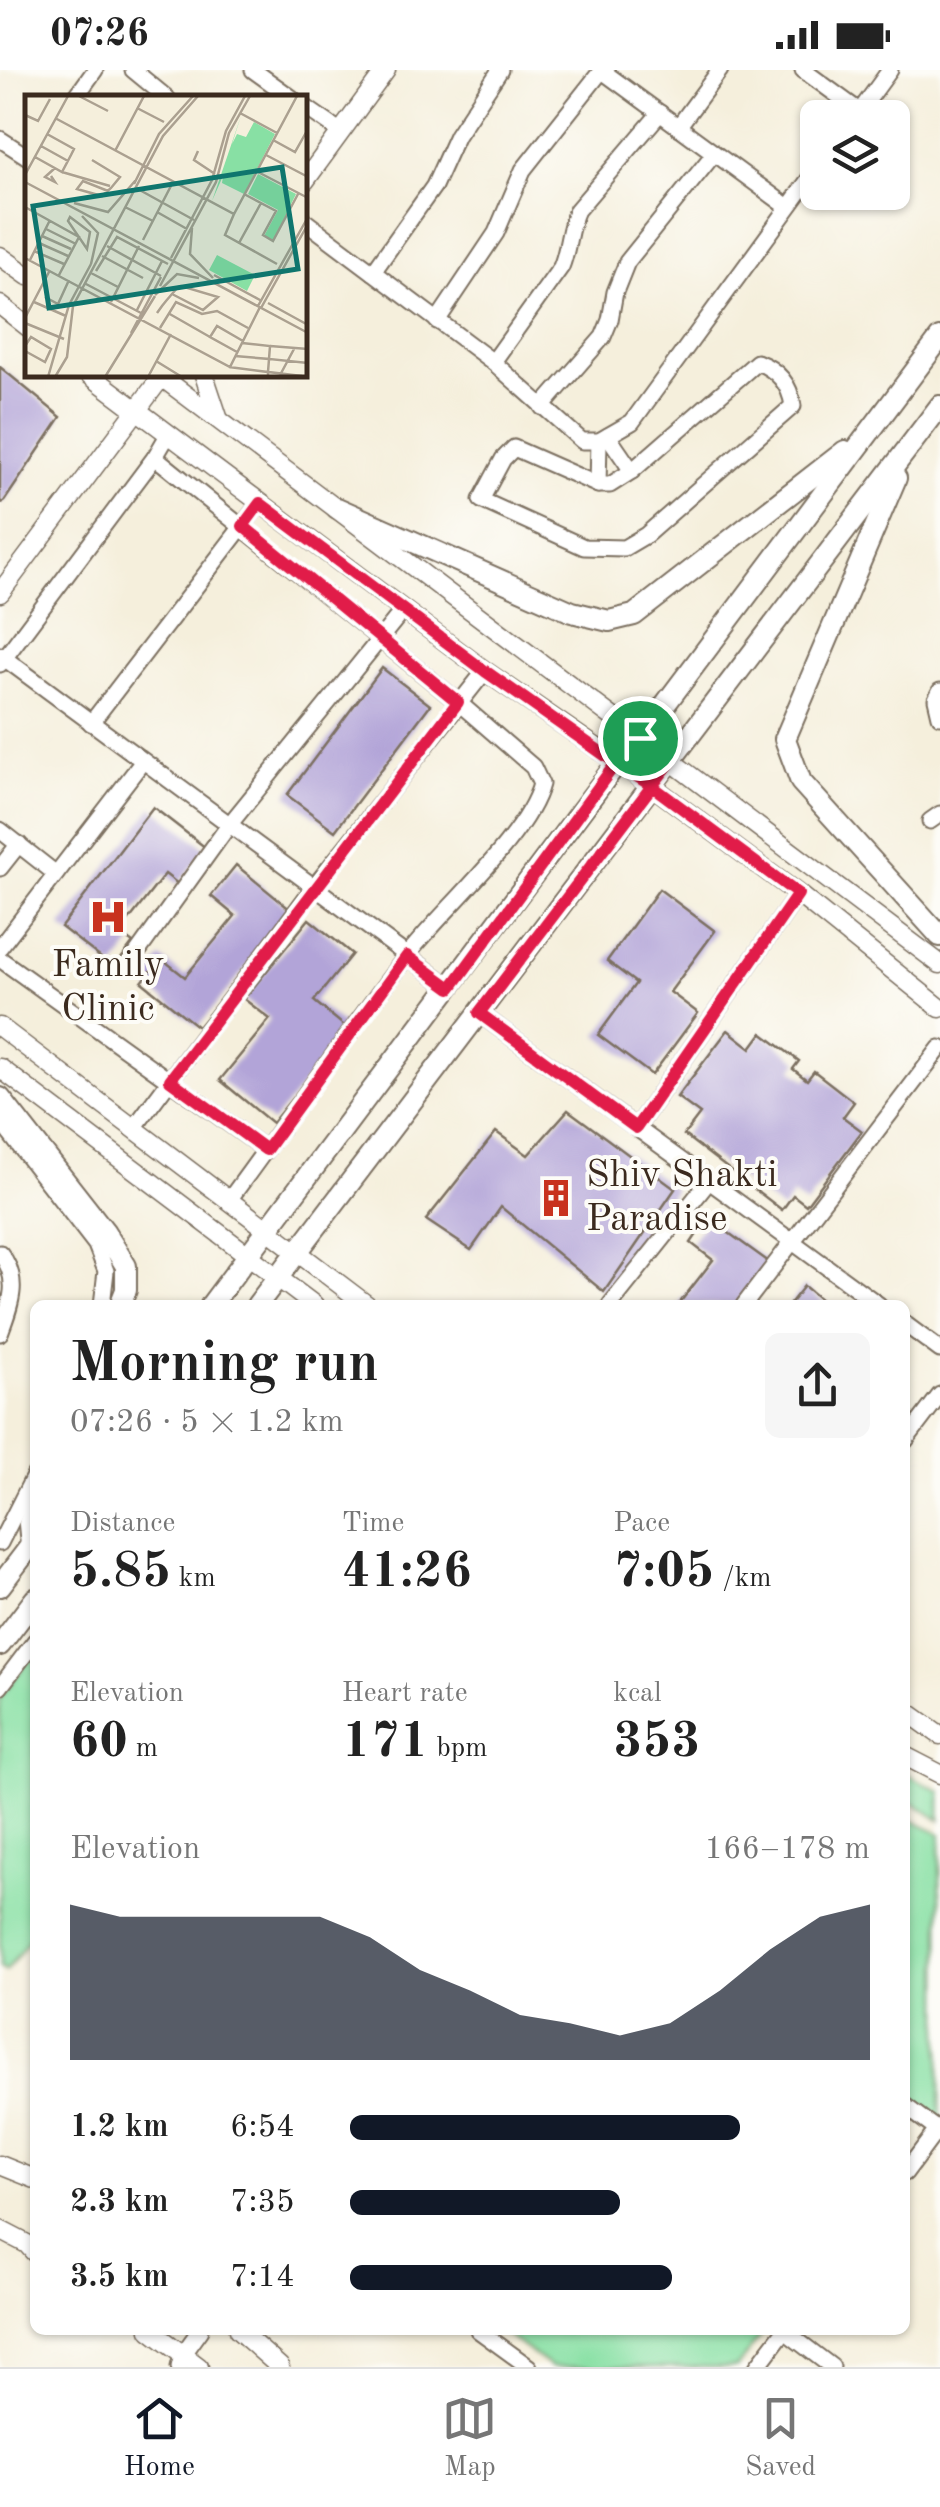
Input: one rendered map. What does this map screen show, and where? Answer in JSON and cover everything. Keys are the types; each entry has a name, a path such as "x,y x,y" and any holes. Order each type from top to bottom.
{"main road":[{"path":"216,1300 616,763 640,738 940,338"},
{"path":"261,1300 940,406"},
{"path":"337,508 517,590 572,612 609,621 634,615 868,434"},
{"path":"908,448 785,739 801,782 940,936"},
{"path":"0,1098 116,1249 126,1266 122,1300"},
{"path":"0,1586 30,1546"},
{"path":"0,1645 30,1606"}],"street":[{"path":"77,95 95,70"},
{"path":"133,70 164,95"},
{"path":"253,70 288,95"},
{"path":"308,177 386,70"},
{"path":"373,272 434,186 457,135 500,70"},
{"path":"437,321 496,233 523,170 601,70 788,207"},
{"path":"678,127 720,70"},
{"path":"803,70 840,100"},
{"path":"868,100 890,70"},
{"path":"308,109 341,132"},
{"path":"494,362 561,267 567,253 569,226 578,210 660,113"},
{"path":"0,139 25,155"},
{"path":"542,407 603,336 627,262 713,155"},
{"path":"308,223 494,362 582,440 603,438 632,422 800,191"},
{"path":"0,256 25,274"},
{"path":"0,305 25,325"},
{"path":"757,362 776,372 792,390 793,406 776,423 646,535 624,548 584,547 480,500 503,459 514,448 598,485 610,485 632,471 757,362"},
{"path":"94,378 485,671 652,786 798,894 940,1008"},
{"path":"0,593 159,378"},
{"path":"164,378 940,964"},
{"path":"205,378 220,420"},
{"path":"168,435 1,659 451,988"},
{"path":"603,438 632,471"},
{"path":"598,485 603,438"},
{"path":"155,457 458,702 533,767 541,784 536,802 519,826 407,956 230,1200"},
{"path":"91,723 260,503"},
{"path":"135,956 229,825 404,609"},
{"path":"134,1128 314,887 485,671"},
{"path":"940,691 936,700 940,716"},
{"path":"0,947 143,761"},
{"path":"0,831 56,874"},
{"path":"0,868 18,844"},
{"path":"636,1128 798,894"},
{"path":"0,959 266,1150"},
{"path":"479,1013 871,1300"},
{"path":"0,1027 360,1300"},
{"path":"748,1300 940,1048"},
{"path":"0,1068 308,1300"},
{"path":"0,1121 96,1246 106,1271 103,1300"},
{"path":"614,1300 709,1181"},
{"path":"0,1253 12,1270 14,1290 0,1333"},
{"path":"910,1328 940,1350"},
{"path":"910,1434 940,1395"},
{"path":"0,1543 30,1484"},
{"path":"0,1687 30,1648"},
{"path":"910,1713 940,1734"},
{"path":"910,1759 940,1774"},
{"path":"910,2110 939,2131 910,2167"},
{"path":"0,2165 30,2178"},
{"path":"0,2230 30,2243"},
{"path":"155,2335 181,2361 199,2367"},
{"path":"181,2361 197,2335"},
{"path":"244,2335 280,2367"},
{"path":"485,2335 529,2367"},
{"path":"757,2367 781,2335"},
{"path":"791,2335 832,2367"}],"green space":[{"path":"30,1658 30,1939 6,1971 0,1967 0,1698"},
{"path":"910,1776 940,1791 940,1820 910,1800"},
{"path":"910,1819 940,1834 940,2126 910,2105"},
{"path":"506,2335 761,2335 737,2367 551,2367"}],"building":[{"path":"0,367 61,417 3,503 0,501"},
{"path":"382,668 430,705 335,831 287,795"},
{"path":"153,807 206,848 178,884 165,874 119,933 133,943 114,968 61,927"},
{"path":"236,865 292,911 198,1027 142,982 161,958 185,977 235,916 211,896"},
{"path":"659,889 715,931 670,992 698,1013 652,1075 598,1035 636,983 607,961"},
{"path":"309,919 352,954 314,1001 348,1029 272,1123 220,1080 270,1019 244,999"},
{"path":"728,1030 751,1048 762,1033 799,1061 793,1069 807,1080 814,1071 854,1102 843,1117 862,1131 806,1205 793,1195 782,1210 684,1135 700,1114 677,1097"},
{"name":"Shiv Shakti Paradise","path":"568,1110 675,1189 604,1292 501,1207 471,1250 426,1220 496,1132 528,1155"},
{"path":"708,1218 769,1262 740,1300 682,1300 713,1260 691,1243"},
{"path":"804,1286 821,1300 793,1300"}],"place":[{"name":"Family Clinic","path":"108,917"},
{"name":"Shiv Shakti Paradise","path":"556,1198"}],"route":[{"path":"640,738 616,763 260,503 243,526 458,702 170,1080 266,1150 407,956 451,988 616,763 652,786 479,1013 636,1128 798,894 652,786 671,761 640,738"}]}
